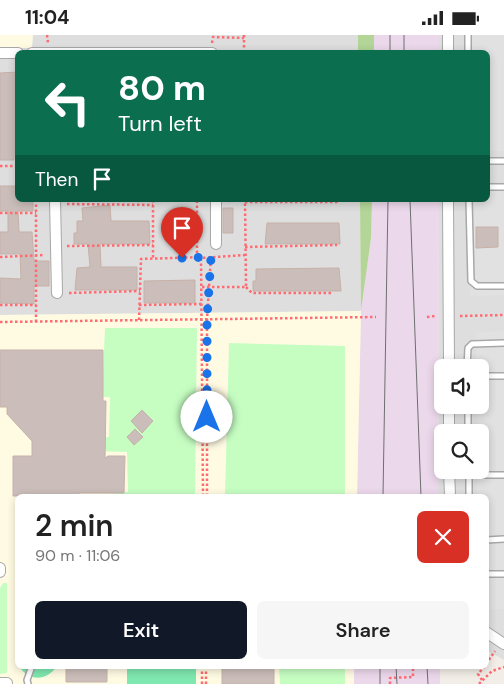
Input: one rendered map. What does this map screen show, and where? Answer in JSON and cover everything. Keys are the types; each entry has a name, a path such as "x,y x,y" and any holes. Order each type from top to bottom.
{"street":[{"path":"448,35 448,50"},
{"path":"0,53 15,53"},
{"path":"55,202 56,293"},
{"path":"216,202 216,244"},
{"path":"448,202 449,359"},
{"path":"449,479 450,494"},
{"path":"489,635 502,643"}],"lane":[{"path":"468,35 468,50"},
{"path":"490,161 504,161"},
{"path":"490,187 504,187"},
{"path":"469,202 470,279 477,286 504,286"},
{"path":"467,359 468,348 472,344 504,343"},
{"path":"489,376 504,376"},
{"path":"489,474 504,475"},
{"path":"469,479 469,494"},
{"path":"489,540 504,539"},
{"path":"489,574 504,574"},
{"path":"28,684 27,680 31,669"}],"path":[{"path":"212,50 212,37 214,36 244,36 244,50"},
{"path":"0,166 15,166"},
{"path":"36,202 36,322"},
{"path":"55,202 153,205 153,259"},
{"path":"197,202 197,258"},
{"path":"245,202 246,287 252,293 331,293"},
{"path":"0,213 36,213"},
{"path":"207,494 207,319 211,251 216,244"},
{"path":"0,257 36,256 56,250 153,245"},
{"path":"245,247 338,245"},
{"path":"139,320 141,259 245,255"},
{"path":"203,494 201,258 211,257"},
{"path":"202,287 246,287"},
{"path":"56,293 140,291"},
{"path":"140,305 202,303"},
{"path":"0,305 36,305"},
{"path":"460,316 504,315"},
{"path":"427,317 436,316"},
{"path":"0,322 376,317"},
{"path":"489,660 502,643"},
{"path":"479,684 492,671 504,667"},
{"path":"202,669 202,684"},
{"path":"206,669 206,684"},
{"path":"390,684 390,678 413,677 412,669"},
{"path":"482,669 478,674 482,680"}],"shaded area":[{"path":"0,35 358,35 358,50 15,50 15,202 360,202 361,311 0,315"},
{"path":"0,35 33,35 32,48 0,48"},
{"path":"374,35 439,35 439,50 374,50"},
{"path":"439,35 504,35 504,660 489,652 489,494 438,494 438,479 489,479 489,424 438,424 438,414 489,414 489,359 438,359 439,202 490,202 490,50 439,50"},
{"path":"465,35 504,35 504,151 490,151 490,50 464,50"},
{"path":"504,186 504,295 470,296 467,202 490,202 490,187"},
{"path":"372,202 439,202 438,359 434,359 434,414 438,414 438,424 434,424 434,479 438,479 438,494 357,494 361,311 371,238"},
{"path":"361,311 357,494 15,494 15,669 354,669 354,684 0,684 0,315"},
{"path":"504,331 504,609 489,609 489,494 477,494 477,479 489,479 489,424 477,424 477,414 489,414 489,359 476,359 476,332"},
{"path":"354,669 440,669 440,684 354,684"}],"green space":[{"path":"358,35 374,35 374,50 358,50"},
{"path":"360,202 372,202 371,238 361,311"},
{"path":"105,328 197,328 195,494 105,494 128,492 127,452 63,450 62,440 109,437 110,397 102,397"},
{"path":"229,343 345,346 345,494 225,494"},
{"path":"3,583 7,583 7,673 0,674 0,588"},
{"path":"21,669 55,669 48,675 38,678 28,675"},
{"path":"127,669 196,669 196,684 127,684"},
{"path":"279,669 345,669 345,684 280,684"}],"building":[{"path":"15,72 14,160 0,160 0,73"},
{"path":"0,186 15,186 15,202 33,202 33,211 18,211 19,232 32,232 34,261 49,261 49,286 34,286 34,304 0,303 0,278 21,279 20,254 0,254 0,232 8,232 8,211 0,211"},
{"path":"110,205 111,221 149,221 150,244 100,244 101,267 137,267 137,290 75,290 77,268 90,267 88,244 74,244 74,233 77,233 77,221 83,221 82,208"},
{"path":"223,208 233,208 233,233 223,233"},
{"path":"267,223 339,223 340,244 265,244"},
{"path":"476,227 498,227 498,247 476,248"},
{"path":"339,268 341,291 253,291 253,281 256,281 256,269"},
{"path":"195,280 195,303 144,303 144,281"},
{"path":"0,350 103,350 103,401 106,401 105,458 108,456 125,456 124,493 15,494 13,496 13,456 32,456 32,441 7,414 7,407 0,407"},
{"path":"142,410 153,421 142,433 131,421"},
{"path":"135,429 143,437 134,445 127,437"},
{"path":"66,669 107,669 107,682 66,682"},
{"path":"222,669 274,669 274,684 222,684"}],"tram line":[{"path":"390,35 390,50"},
{"path":"404,35 404,50"},
{"path":"383,494 388,202"},
{"path":"410,202 421,494"},
{"path":"380,669 380,684"},
{"path":"396,669 397,684"},
{"path":"427,669 428,684"}],"route":[{"path":"182,258 211,257 207,319 207,417"}]}
